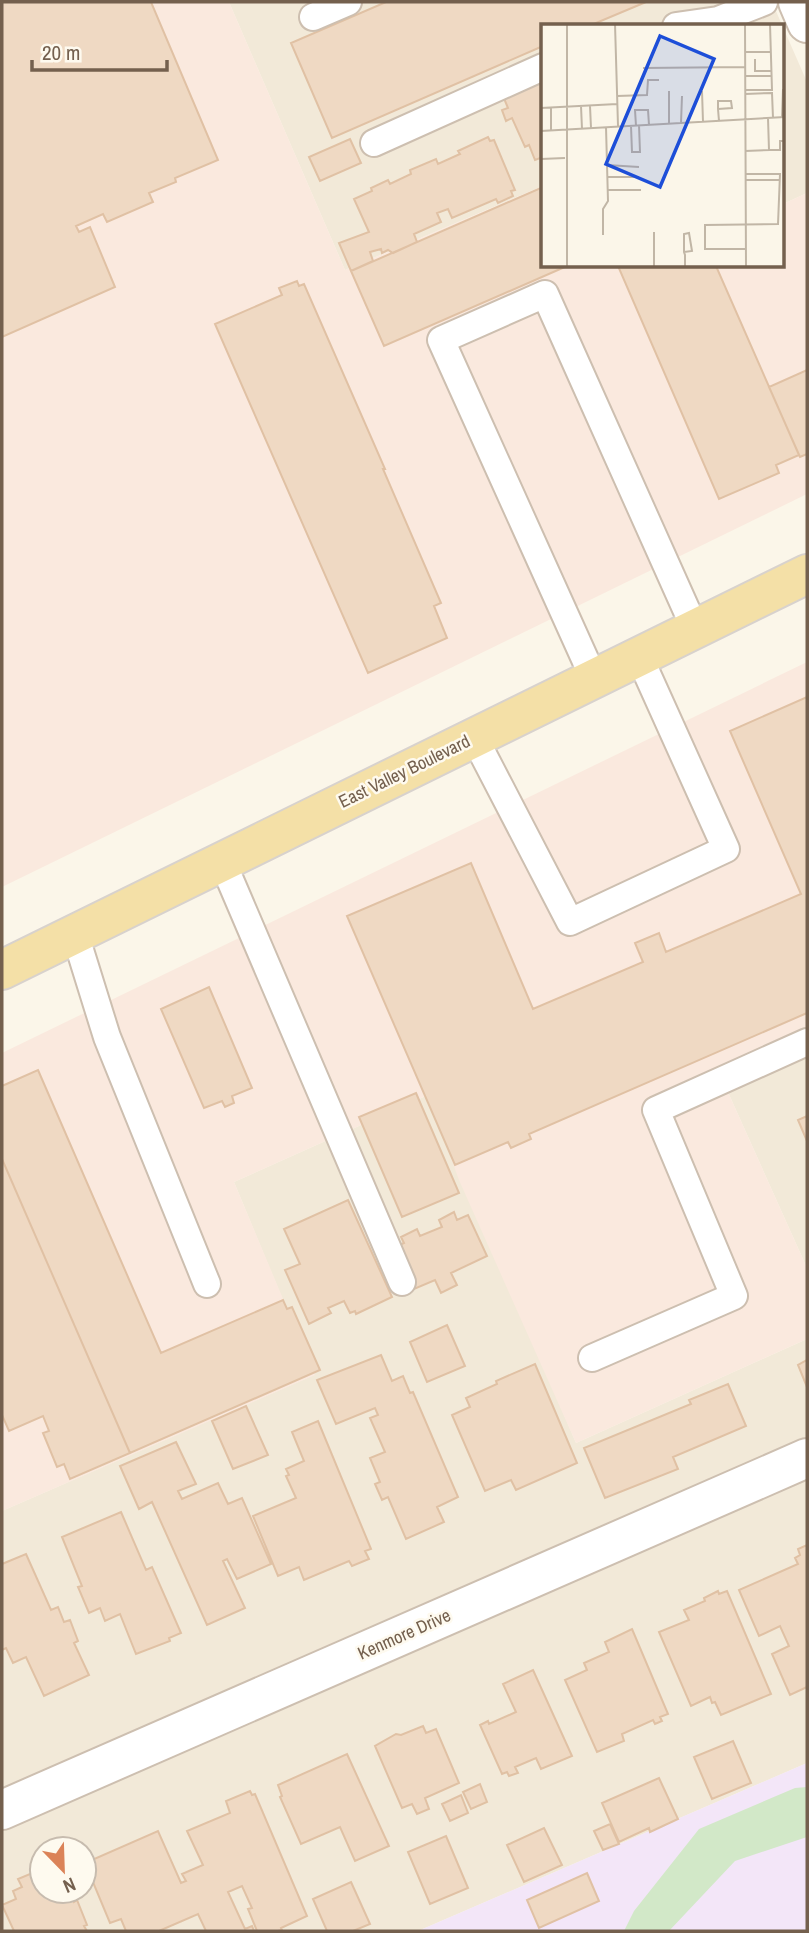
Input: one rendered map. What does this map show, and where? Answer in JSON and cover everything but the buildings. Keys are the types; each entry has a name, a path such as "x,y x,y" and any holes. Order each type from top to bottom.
{"main road":[{"name":"East Valley Boulevard","path":"2,970 807,574"}],"street":[{"path":"798,2 807,23"},
{"name":"Kenmore Drive","path":"2,1810 807,1458"}],"lane":[{"path":"313,17 348,2"},
{"path":"690,24 718,20 764,2"},
{"path":"374,143 541,68"},
{"path":"594,679 441,340 545,294 695,629"},
{"path":"474,737 570,922 726,849 639,656"},
{"path":"222,861 402,1282"},
{"path":"75,934 107,1037 207,1284"},
{"path":"592,1358 734,1296 656,1110 807,1042"}],"shaded area":[{"path":"2,2 229,2 345,270 541,187 541,268 784,268 784,204 807,193 807,494 2,887"},
{"path":"229,2 772,2 781,24 541,24 541,187 345,270"},
{"path":"784,29 807,82 807,193 784,204"},
{"path":"807,662 807,1056 727,1090 807,1268 807,1339 576,1443 459,1180 428,1095 234,1182 315,1375 2,1511 2,1053"},
{"path":"807,1056 807,1268 727,1090"},
{"path":"428,1095 576,1443 807,1339 807,1763 418,1931 2,1931 2,1511 314,1375 234,1182"},
{"path":"807,1763 807,1931 418,1931"}],"green space":[{"path":"807,1787 807,1837 735,1861 669,1931 624,1931 634,1911 699,1829 795,1788"}]}
